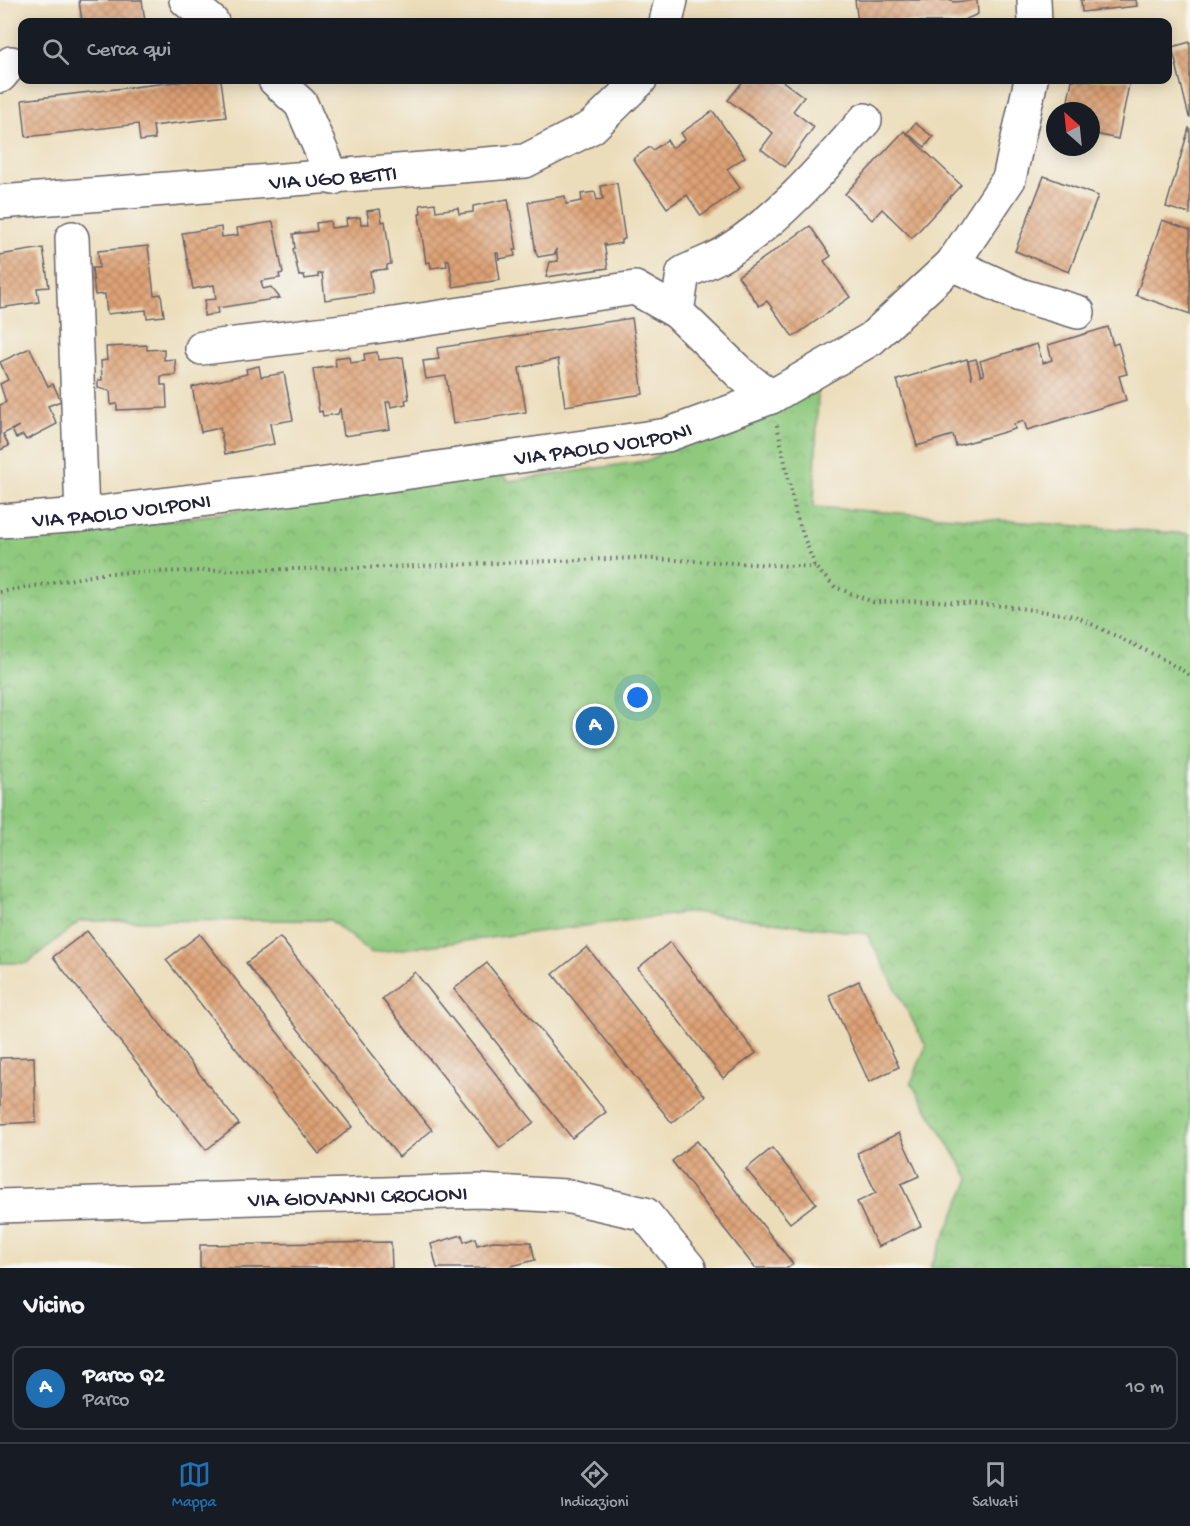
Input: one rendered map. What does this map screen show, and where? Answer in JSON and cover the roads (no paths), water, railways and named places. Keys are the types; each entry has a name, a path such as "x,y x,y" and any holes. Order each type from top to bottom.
{"street":[{"path":"186,0 207,18"},
{"path":"667,18 671,0"},
{"path":"1034,0 1035,18"},
{"path":"280,84 302,104 333,178"},
{"name":"VIA UGO BETTI","path":"0,202 333,178 525,161 592,127 636,84"},
{"name":"VIA PAOLO VOLPONI","path":"0,521 82,515 326,484 667,435 771,397 872,339 952,264 1009,179 1030,84"},
{"path":"202,348 366,328 635,288 683,273 724,253 774,217 809,184 866,120"},
{"path":"72,238 82,515"},
{"path":"952,264 1020,295 1078,312"},
{"path":"677,312 683,273"},
{"path":"635,288 677,312 742,375 771,397"},
{"name":"VIA GIOVANNI CROCIONI","path":"0,1206 479,1191 565,1196 645,1214 689,1268"}],"place":[{"name":"Parco Q2","path":"595,726"}]}
